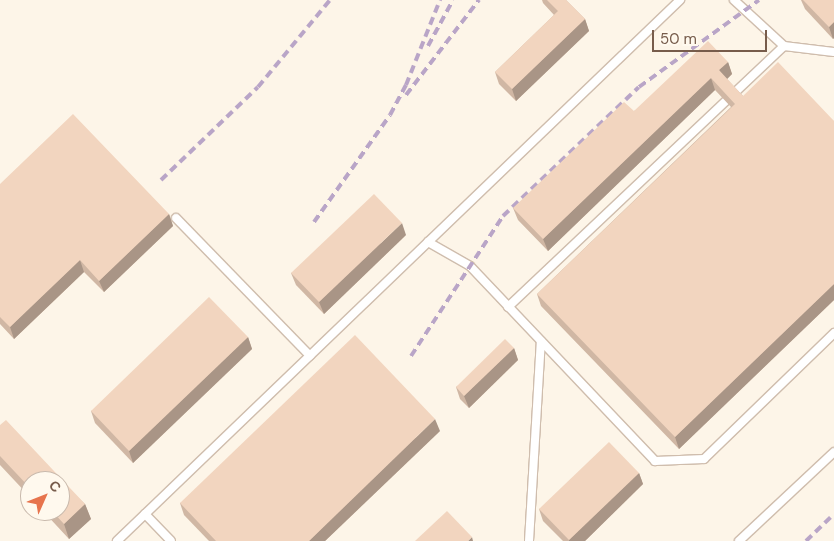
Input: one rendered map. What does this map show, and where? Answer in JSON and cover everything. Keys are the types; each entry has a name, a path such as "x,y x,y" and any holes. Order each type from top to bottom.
{"lane":[{"path":"117,541 680,0"},
{"path":"734,0 784,46 834,52"},
{"path":"508,307 784,46"},
{"path":"176,218 310,356"},
{"path":"428,242 470,266 655,461 704,459 834,333"},
{"path":"529,541 540,341"},
{"path":"739,541 834,452"},
{"path":"145,514 171,541"}],"building":[{"path":"547,0 566,0 585,19 512,89 495,72 558,11"},
{"path":"803,0 834,0 834,22 829,27"},
{"path":"708,41 728,62 719,70 743,96 778,62 834,121 834,284 675,437 537,294 735,104 711,78 543,239 513,208 624,102 634,111"},
{"path":"73,114 169,214 99,281 80,260 10,327 0,317 0,184"},
{"path":"374,194 402,223 319,302 291,273"},
{"path":"209,297 248,337 129,451 91,411"},
{"path":"355,335 435,419 309,541 216,541 180,503"},
{"path":"505,339 514,348 464,396 456,387"},
{"path":"6,420 54,471 20,471 20,477 0,456 0,425"},
{"path":"609,442 639,473 569,540 539,509"},
{"path":"70,488 85,504 70,518"},
{"path":"447,511 472,537 468,541 415,541"}],"railway":[{"path":"161,180 258,87 330,0"},
{"path":"314,222 390,115 406,85 440,0"},
{"path":"428,46 453,0"},
{"path":"406,95 479,0"},
{"path":"411,356 503,216 639,87 759,0"},
{"path":"806,541 834,514"}]}
